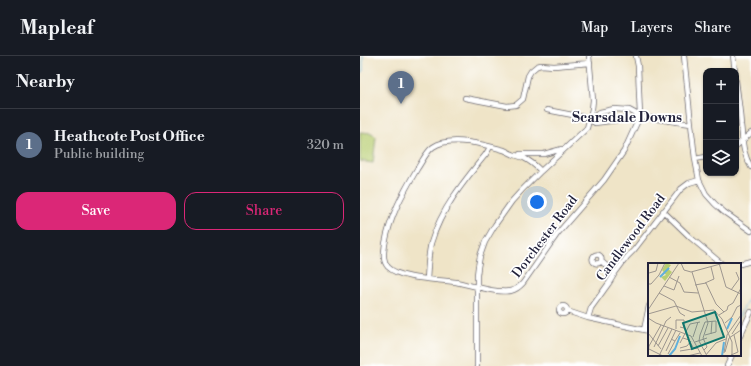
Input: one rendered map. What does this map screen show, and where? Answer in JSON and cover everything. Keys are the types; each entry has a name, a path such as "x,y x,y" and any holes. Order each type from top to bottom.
{"street":[{"path":"476,366 478,267 482,250 495,225 512,201 541,171 587,128 593,100 589,56"},
{"name":"Dorchester Road","path":"490,147 477,143 442,142 430,149 422,160 400,199 389,224 384,257 389,267 397,273 405,275 455,282 504,292 515,290 523,284 558,232 609,174 624,151 640,116 638,66 636,56"},
{"path":"684,56 695,159 699,180 706,194 715,204 751,231"},
{"path":"733,56 735,68"},
{"path":"465,98 507,106 516,105 523,99 526,81 530,73 537,66 590,64"},
{"path":"739,104 744,151 751,167"},
{"path":"589,119 600,112 614,109 628,110 640,116 691,124"},
{"path":"547,110 589,119 595,123 632,120 640,116"},
{"path":"739,144 751,133"},
{"path":"427,279 428,257 440,221 457,192 490,147 524,158 541,171"},
{"path":"511,153 523,155 544,154 556,152 565,148"},
{"path":"695,159 703,158"},
{"name":"Candlewood Road","path":"588,318 591,308 626,257 634,250 663,211 681,189 689,183 699,180"},
{"path":"663,211 691,238 721,263"},
{"path":"741,264 751,261"},
{"path":"602,262 615,273"},
{"path":"567,312 588,318 647,330 648,318"},
{"path":"741,334 751,312"},
{"path":"727,366 732,356"}],"green space":[{"path":"360,132 372,133 376,137 373,163 360,161"}],"waterway":[{"path":"360,73 363,71 363,56"},
{"path":"741,312 751,295"}],"place":[{"name":"Heathcote Post Office","path":"401,104"}],"district":[{"name":"Scarsdale Downs","path":"627,117"}]}
